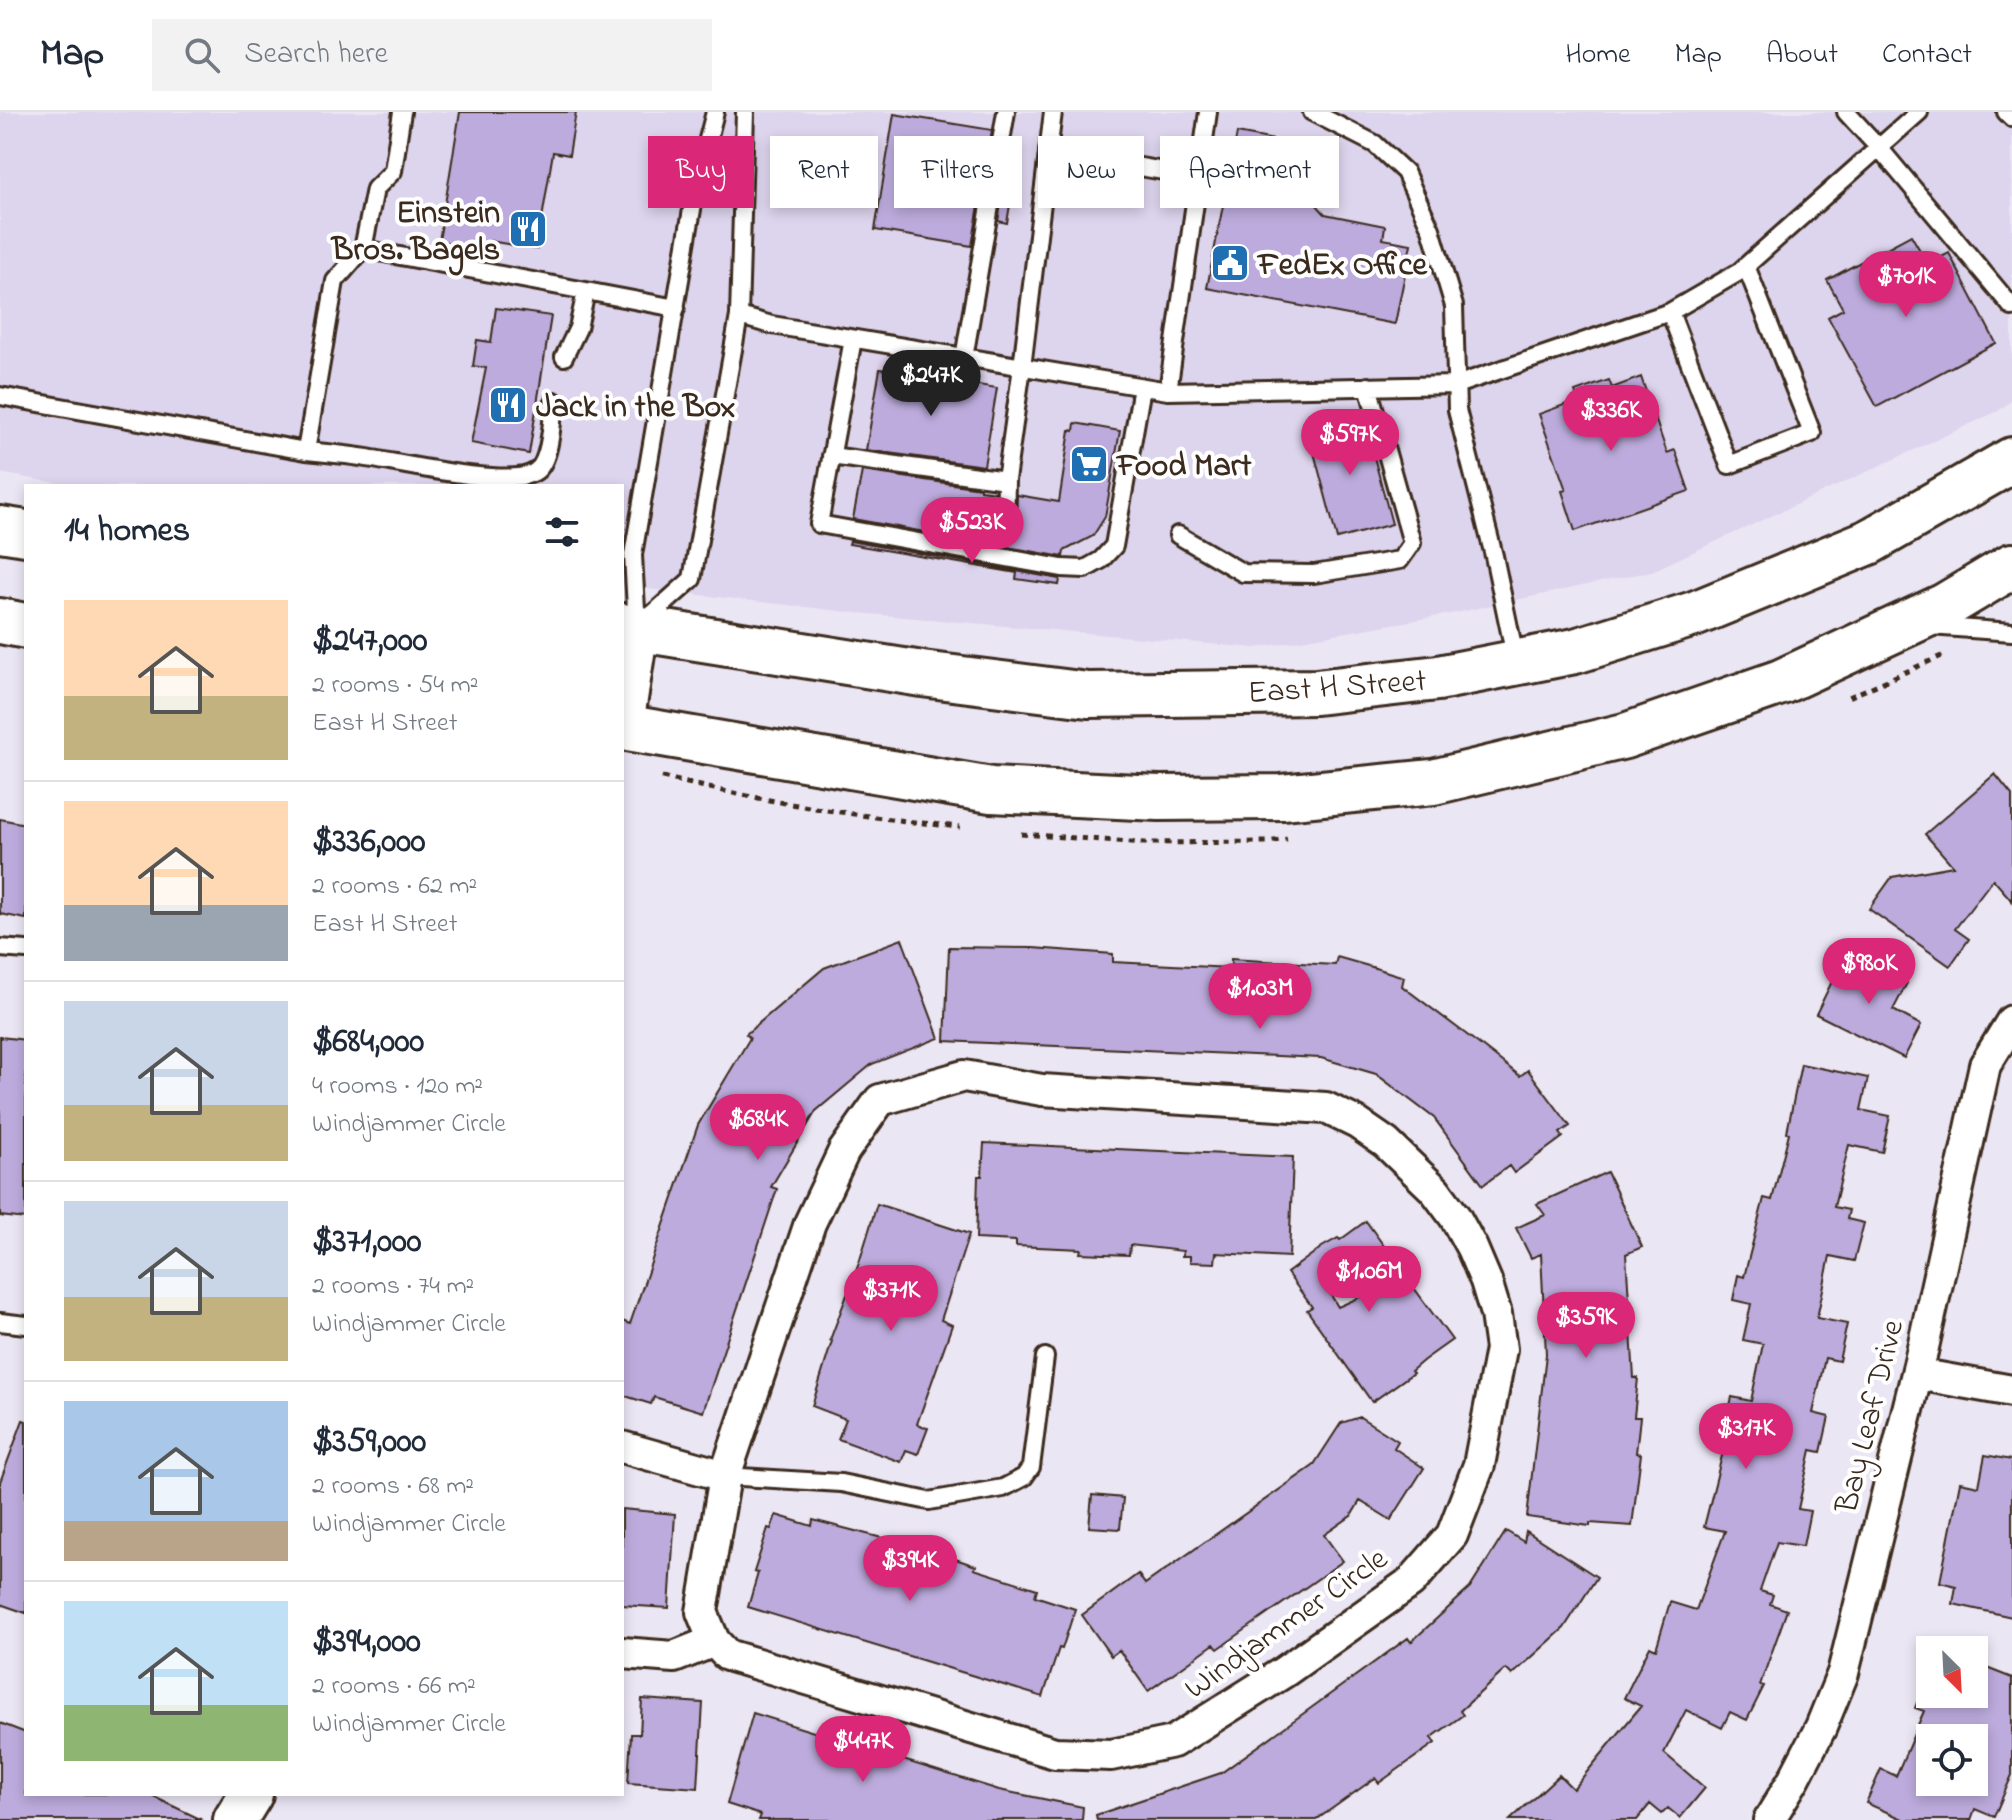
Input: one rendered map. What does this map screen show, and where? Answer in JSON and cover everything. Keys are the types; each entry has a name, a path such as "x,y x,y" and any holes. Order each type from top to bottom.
{"main road":[{"name":"East H Street","path":"629,627 922,674 1088,695 1316,692 1438,678 1575,651 1694,614 1869,542 2012,460"},
{"path":"0,529 24,533"},
{"path":"624,725 991,790 1159,798 1282,797 1433,782 1625,736 1781,682 1945,606 2012,566"},
{"path":"0,621 24,626"}],"street":[{"path":"624,697 629,627"},
{"name":"Bay Leaf Drive","path":"1769,1820 1821,1727 1843,1673 1917,1374 1985,1065 2012,1021"},
{"name":"Windjammer Circle","path":"964,1076 1042,1090 1326,1108 1357,1123 1386,1143 1435,1190 1472,1248 1496,1314 1501,1349 1479,1465 1452,1535 1411,1582 1284,1672 1173,1742 1111,1755 1055,1753 727,1655 714,1641 702,1612 725,1476 810,1223 844,1151 880,1100 964,1076"},
{"path":"1917,1374 2012,1391"},
{"path":"624,1448 725,1476"},
{"path":"624,1653 674,1657 714,1641"},
{"path":"235,1820 250,1796"}],"lane":[{"path":"306,451 335,281 363,249 375,189 393,171 402,112"},
{"path":"629,627 633,555 696,186 715,112"},
{"path":"629,627 692,579 739,316 745,112"},
{"path":"1050,136 1053,112"},
{"path":"1204,136 1208,112"},
{"path":"1312,112 1375,144 1405,172 1431,229 1454,306 1457,410 1517,662"},
{"path":"1846,112 2012,307"},
{"path":"739,316 772,325 1168,391 1456,385 1670,312 1746,266 1919,112"},
{"path":"2006,112 2012,118"},
{"path":"964,358 1006,113"},
{"path":"1005,531 1006,480 1041,208"},
{"path":"1168,391 1194,208"},
{"path":"363,249 676,308"},
{"path":"1670,312 1729,465 1812,433 1746,266"},
{"path":"564,357 578,328 586,292"},
{"path":"853,339 819,524 1018,561 1085,569 1101,560 1114,546 1142,387"},
{"path":"1178,535 1243,573 1314,574 1400,560 1412,543 1368,386"},
{"path":"0,396 306,451 457,473 523,478 538,471 546,457 554,401"},
{"path":"831,456 1006,480"},
{"path":"1904,624 2012,632"},
{"path":"0,948 24,950"},
{"path":"0,1322 24,1325"},
{"path":"725,1476 841,1483 929,1501 1003,1488 1024,1477 1031,1467 1045,1357"}],"shaded area":[{"path":"0,112 2012,112 2012,400 1998,411 1652,571 1450,614 1256,648 858,613 624,586 624,484 62,484 0,473"}],"building":[{"path":"460,112 576,112 569,155 553,152 537,249 489,241 487,249 439,241"},
{"path":"894,114 992,130 991,136 894,136 894,208 979,208 972,246 875,230"},
{"path":"1000,208 1009,208 1007,223 998,221"},
{"path":"1222,208 1320,208 1325,214 1385,226 1383,239 1411,244 1395,324 1207,288"},
{"path":"1911,235 1928,264 1949,253 1996,343 1877,407 1828,317 1843,309 1827,280"},
{"name":"Jack in the Box","path":"496,308 551,316 529,454 471,443 486,368 473,366 477,340 491,342"},
{"path":"880,369 997,388 984,466 866,450"},
{"path":"1641,377 1667,453 1675,450 1689,491 1575,531 1562,491 1566,490 1539,414 1578,400 1575,392 1609,380 1612,388"},
{"path":"1363,416 1392,524 1337,539 1308,430"},
{"path":"1075,423 1120,431 1105,517 1093,536 1064,551 1063,557 853,519 862,471 995,492 995,536 1000,541 1010,541 1016,531 1017,495 1059,502 1070,430 1074,431"},
{"path":"850,541 1060,579 1059,585 1016,579 1017,573 849,544"},
{"path":"1995,774 2012,795 2012,901 1993,879 1955,929 1969,939 1950,966 1869,909 1892,877 1953,866 1925,834"},
{"path":"0,819 24,824 24,919 0,914"},
{"path":"902,939 939,1038 872,1064 816,1111 771,1187 777,1189 703,1412 654,1397 651,1404 624,1396 624,1322 630,1324 698,1125 750,1038 746,1034 824,968"},
{"path":"949,947 1033,948 1113,954 1113,962 1231,968 1231,959 1335,965 1337,957 1372,967 1404,977 1402,986 1520,1076 1528,1070 1570,1126 1560,1133 1563,1137 1514,1173 1509,1166 1483,1185 1434,1118 1376,1074 1321,1058 945,1041"},
{"path":"1846,953 1907,983 1893,1010 1921,1025 1904,1058 1816,1014"},
{"path":"0,1037 24,1040 24,1219 0,1216"},
{"path":"1801,1064 1868,1078 1861,1110 1890,1116 1882,1152 1849,1145 1834,1207 1849,1210 1847,1219 1864,1223 1854,1261 1830,1256 1817,1318 1847,1324 1839,1361 1825,1358 1813,1413 1829,1417 1821,1452 1811,1450 1798,1509 1810,1511 1803,1546 1777,1542 1760,1591 1773,1595 1770,1604 1787,1610 1760,1685 1764,1686 1747,1720 1730,1712 1722,1728 1686,1710 1664,1753 1705,1788 1680,1818 1668,1808 1662,1814 1650,1804 1637,1820 1510,1820 1559,1775 1573,1789 1641,1706 1624,1698 1650,1646 1656,1649 1670,1602 1696,1610 1725,1531 1704,1527 1728,1432 1724,1431 1732,1397 1751,1401 1763,1344 1743,1340 1751,1304 1733,1300 1738,1275 1744,1277 1764,1198 1772,1200 1789,1133"},
{"path":"984,1143 1293,1157 1289,1257 1216,1253 1215,1263 1190,1262 1190,1256 1182,1256 1183,1251 1130,1245 1129,1255 1080,1253 1081,1249 1016,1246 1016,1241 976,1239 978,1176 982,1176"},
{"path":"1607,1172 1642,1247 1626,1254 1634,1378 1638,1378 1634,1417 1640,1417 1636,1453 1641,1454 1632,1526 1590,1523 1590,1526 1527,1517 1546,1354 1541,1254 1531,1258 1516,1228 1545,1215 1537,1204"},
{"path":"877,1204 969,1234 941,1320 952,1325 917,1424 928,1428 918,1454 906,1450 901,1462 838,1439 846,1419 812,1406 830,1340"},
{"path":"1366,1221 1389,1253 1331,1295 1338,1307 1406,1277 1452,1340 1372,1402 1307,1310 1312,1307 1287,1273 1322,1247 1338,1238 1340,1240"},
{"path":"1360,1417 1398,1441 1394,1448 1424,1468 1391,1520 1360,1501 1351,1516 1324,1535 1343,1561 1218,1649 1214,1644 1148,1691 1119,1650 1111,1656 1082,1615 1138,1574 1145,1584 1313,1466 1341,1423"},
{"path":"24,1420 24,1612 0,1604 0,1482"},
{"path":"1985,1455 2012,1460 2012,1617 1953,1604 1956,1586 1940,1582 1960,1482 1979,1486"},
{"path":"1092,1495 1123,1498 1120,1529 1089,1527"},
{"path":"624,1509 675,1514 669,1608 624,1605"},
{"path":"776,1515 812,1526 813,1520 932,1551 976,1566 974,1569 1037,1589 1035,1596 1075,1609 1043,1697 748,1607 758,1573 754,1572 768,1528 771,1529"},
{"path":"1506,1531 1524,1542 1526,1531 1597,1577 1564,1628 1512,1675 1506,1669 1460,1711 1463,1715 1431,1738 1435,1743 1379,1783 1375,1778 1316,1820 1097,1820 1096,1815 1221,1773 1408,1638 1411,1642 1470,1588"},
{"path":"1988,1669 2012,1678 2012,1775 1994,1817 1975,1809 1971,1820 1905,1820 1866,1803 1881,1769 1896,1776 1916,1730 1916,1796 1988,1796 1988,1724 1918,1724 1924,1711 1915,1708 1916,1705 1916,1708 1988,1708"},
{"path":"642,1699 703,1703 698,1788 628,1783 631,1734 640,1734"},
{"path":"753,1713 999,1790 1083,1807 1082,1820 759,1820 761,1815 727,1804"},
{"path":"0,1723 24,1732 24,1796 152,1796 202,1820 0,1820"}],"place":[{"name":"Einstein Bros. Bagels","path":"528,229"},
{"name":"FedEx Office","path":"1230,263"},
{"name":"Jack in the Box","path":"508,405"},
{"name":"Food Mart","path":"1089,464"}]}
